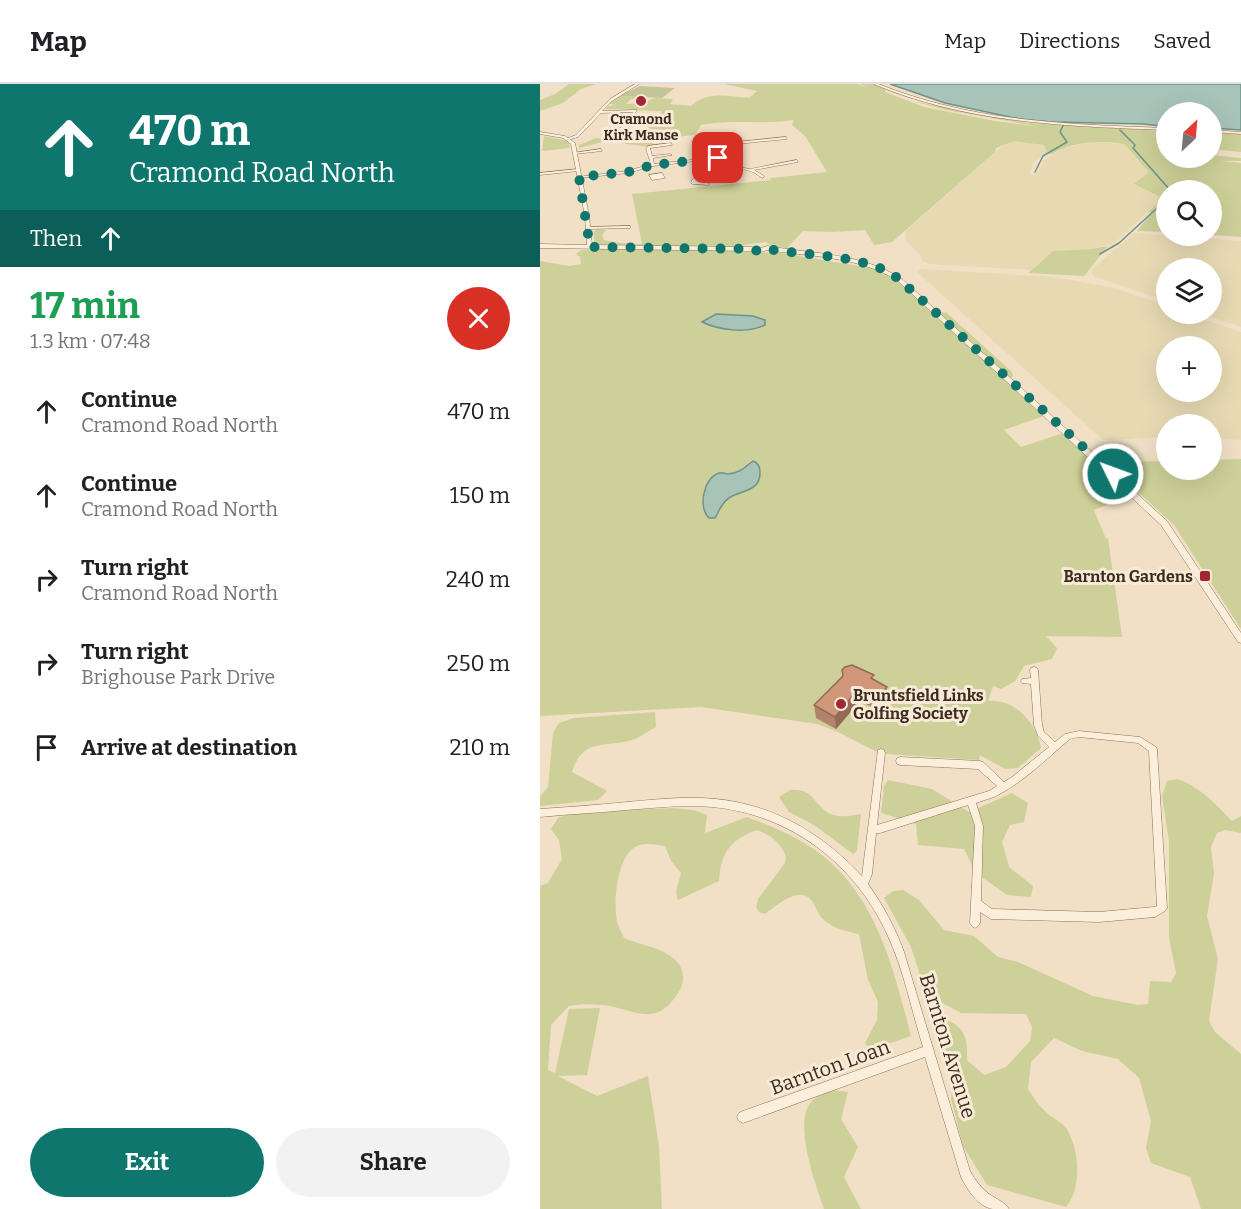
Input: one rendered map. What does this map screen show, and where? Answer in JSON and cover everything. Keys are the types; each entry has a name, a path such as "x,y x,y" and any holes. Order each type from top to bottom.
{"street":[{"path":"568,139 577,136 610,100 637,84"},
{"path":"870,84 930,104 1016,121 1156,128"},
{"path":"598,112 636,111 619,132"},
{"path":"1222,132 1241,133"},
{"path":"540,133 568,139 573,143 590,247"},
{"path":"696,147 715,149 762,138 786,138"},
{"path":"762,138 766,145"},
{"path":"653,165 649,147 671,144"},
{"path":"715,149 724,170"},
{"path":"574,153 601,150"},
{"path":"650,158 670,155"},
{"path":"579,177 628,172 653,165 718,158"},
{"path":"708,184 693,183 693,181 702,175 724,170 750,171 786,161 797,161"},
{"path":"640,169 651,175"},
{"path":"540,174 578,170"},
{"path":"750,171 763,177"},
{"path":"588,228 629,227"},
{"path":"540,246 752,249 758,251 767,249 879,267 900,280 1164,522 1241,640"},
{"path":"1034,670 1038,725 1041,734 1055,747"},
{"path":"1025,681 1035,681"},
{"path":"873,829 880,829 971,801 1004,787 1068,736 1079,734 1140,740 1148,743 1153,749 1162,908 1155,912 1099,917 991,914 975,903"},
{"path":"863,884 867,874 881,753"},
{"path":"900,760 980,765 1004,787"},
{"name":"Barnton Avenue","path":"540,813 690,801 737,806 770,816 802,831 835,855 863,884 882,912 896,942 965,1173 983,1204 1003,1209"},
{"path":"971,801 979,826 975,923"},
{"name":"Barnton Loan","path":"743,1117 929,1050"}],"shaded area":[{"path":"890,84 1241,84 1241,130 1222,129 1222,102 1156,102 1156,126 1019,119 945,103"},
{"path":"1010,141 1033,142 1045,146 1047,153 1033,162 1030,173 1032,175 1038,172 1044,160 1063,148 1092,142 1124,144 1149,172 1135,185 1156,195 1156,204 1115,243 1092,249 1053,251 1030,270 930,264 922,261 921,256 905,239 906,231"},
{"path":"1134,233 1156,235 1156,246 1222,246 1222,240 1241,241 1241,327 1222,321 1222,258 1156,258 1156,297 1093,276 1091,270"},
{"path":"920,269 1054,277 1114,288 1156,302 1156,324 1217,324 1241,332 1241,440 1222,439 1222,414 1156,414 1156,438 1103,440 917,272"},
{"path":"716,314 753,316 765,320 765,325 758,328 733,330 702,322"},
{"path":"753,461 760,468 759,479 754,487 726,500 715,518 709,518 703,501 709,481 719,473 732,474 739,471"}],"green space":[{"path":"569,84 596,84 581,89 563,103 540,111 540,100 555,94"},
{"path":"724,84 856,84 867,87 860,84 874,84 886,90 885,92 924,107 995,121 1041,127 911,101 1029,123 1156,130 1156,168 1222,168 1222,161 1241,163 1241,237 1222,236 1222,180 1156,180 1156,195 1134,184 1149,172 1124,144 1106,142 1078,144 1052,154 1047,153 1044,145 1014,141 996,148 995,152 892,242 874,245 865,230 803,231 787,248 771,246 766,242 735,246 738,252 781,253 883,270 933,311 947,313 1011,371 1013,375 1009,382 1044,416 1004,430 1021,447 1063,433 1129,496 1094,510 1106,539 1108,538 1122,637 1046,636 1057,648 1052,659 1024,666 1015,681 1001,689 993,686 988,701 998,701 1016,708 1030,722 1039,739 1041,748 1018,768 1005,769 980,755 979,760 886,754 817,724 701,707 540,716 540,261 569,266 581,264 580,257 576,254 581,250 599,250 602,246 594,243 594,231 598,229 606,230 602,235 604,240 642,244 632,194 827,172 805,136 792,125 794,120 701,125 695,135 653,139 653,146 649,147 606,141 579,148 579,145 596,138 633,142 662,111 605,109 616,105 609,104 619,96 643,97 631,99 626,104 642,103 655,98 673,99 670,104 691,106 712,96 749,98 757,91"},
{"path":"640,86 675,88 662,98 619,96"},
{"path":"1222,133 1241,134 1241,152 1222,150"},
{"path":"540,135 568,141 570,148 542,151 544,136"},
{"path":"1222,156 1241,158 1241,161 1222,161"},
{"path":"1156,204 1156,232 1137,231 1152,213 1148,212"},
{"path":"1108,246 1084,276 1028,273 1053,251"},
{"path":"1241,459 1241,629 1174,525 1105,462 1156,461 1156,480 1222,480 1222,460"},
{"path":"655,712 656,727 635,739 589,748 577,761 572,772 607,791 598,800 540,806 540,797 548,787 553,733 559,723 574,718"},
{"path":"1177,779 1200,791 1232,821 1241,816 1241,833 1225,830 1217,833 1211,847 1214,874 1207,916 1218,959 1209,1021 1215,1032 1241,1054 1241,1209 1201,1209 1190,1177 1151,1163 1146,1148 1151,1121 1139,1078 1118,1059 1082,1051 1054,1038 1031,1062 1028,1089 1042,1109 1064,1126 1071,1137 1076,1157 1077,1180 1071,1199 1066,1207 987,1185 963,1146 951,1099 953,1076 933,1026 940,1016 959,1028 967,1044 967,1060 984,1075 1006,1067 1030,1041 1032,1027 1026,1014 961,1013 926,994 911,947 884,898 893,891 903,890 919,900 944,930 974,936 998,957 1018,962 1093,996 1138,1005 1148,1004 1150,981 1171,982 1176,973 1169,938 1169,842 1162,796 1167,781"},
{"path":"888,780 932,789 969,812 1012,793 1028,803 1024,822 1010,825 1002,842 1009,867 1033,886 1031,897 1007,895 976,873 964,849 918,845 916,824 881,813 884,786"},
{"path":"790,790 804,792 825,811 834,815 861,814 857,851 853,854 814,825 789,812 779,797"},
{"path":"672,808 694,810 707,815 705,833 747,817 809,846 832,863 866,906 878,930 897,983 911,1036 870,1050 865,1043 877,1020 878,1002 868,980 859,934 832,926 822,918 813,902 806,896 794,896 765,914 759,912 756,907 758,899 785,863 786,857 770,836 756,830 739,839 724,855 719,881 678,900 676,892 681,873 671,861 665,846 647,844 637,846 625,859 618,879 616,912 618,923 624,938 662,951 677,962 682,970 682,986 673,1000 656,1013 639,1013 611,1006 569,1006 551,1025 548,1070 555,1073 569,1009 600,1008 587,1075 558,1076 597,1096 648,1076 659,1146 662,1209 540,1209 540,886 548,883 562,859 559,840 551,829 558,818 573,813"},
{"path":"833,1090 848,1092 841,1119 858,1147 844,1177 861,1209 824,1209 808,1154 804,1123 806,1111 814,1099"}],"building":[{"path":"852,665 874,675 871,678 887,687 881,694 875,691 871,694 859,688 835,717 814,705 843,676 842,670"}],"waterway":[{"path":"1035,172 1043,156 1067,142 1060,132 1065,122"},
{"path":"1120,130 1135,145 1133,148 1161,180"},
{"path":"1100,254 1119,243 1156,209"}],"place":[{"name":"Cramond Kirk Manse","path":"641,101"},
{"name":"Barnton Gardens","path":"1205,576"},
{"name":"Bruntsfield Links Golfing Society","path":"841,704"}],"route":[{"path":"718,158 653,165 628,172 579,177 587,216 590,247 752,249 754,251 767,249 857,262 886,270 900,280 1113,474"}]}
